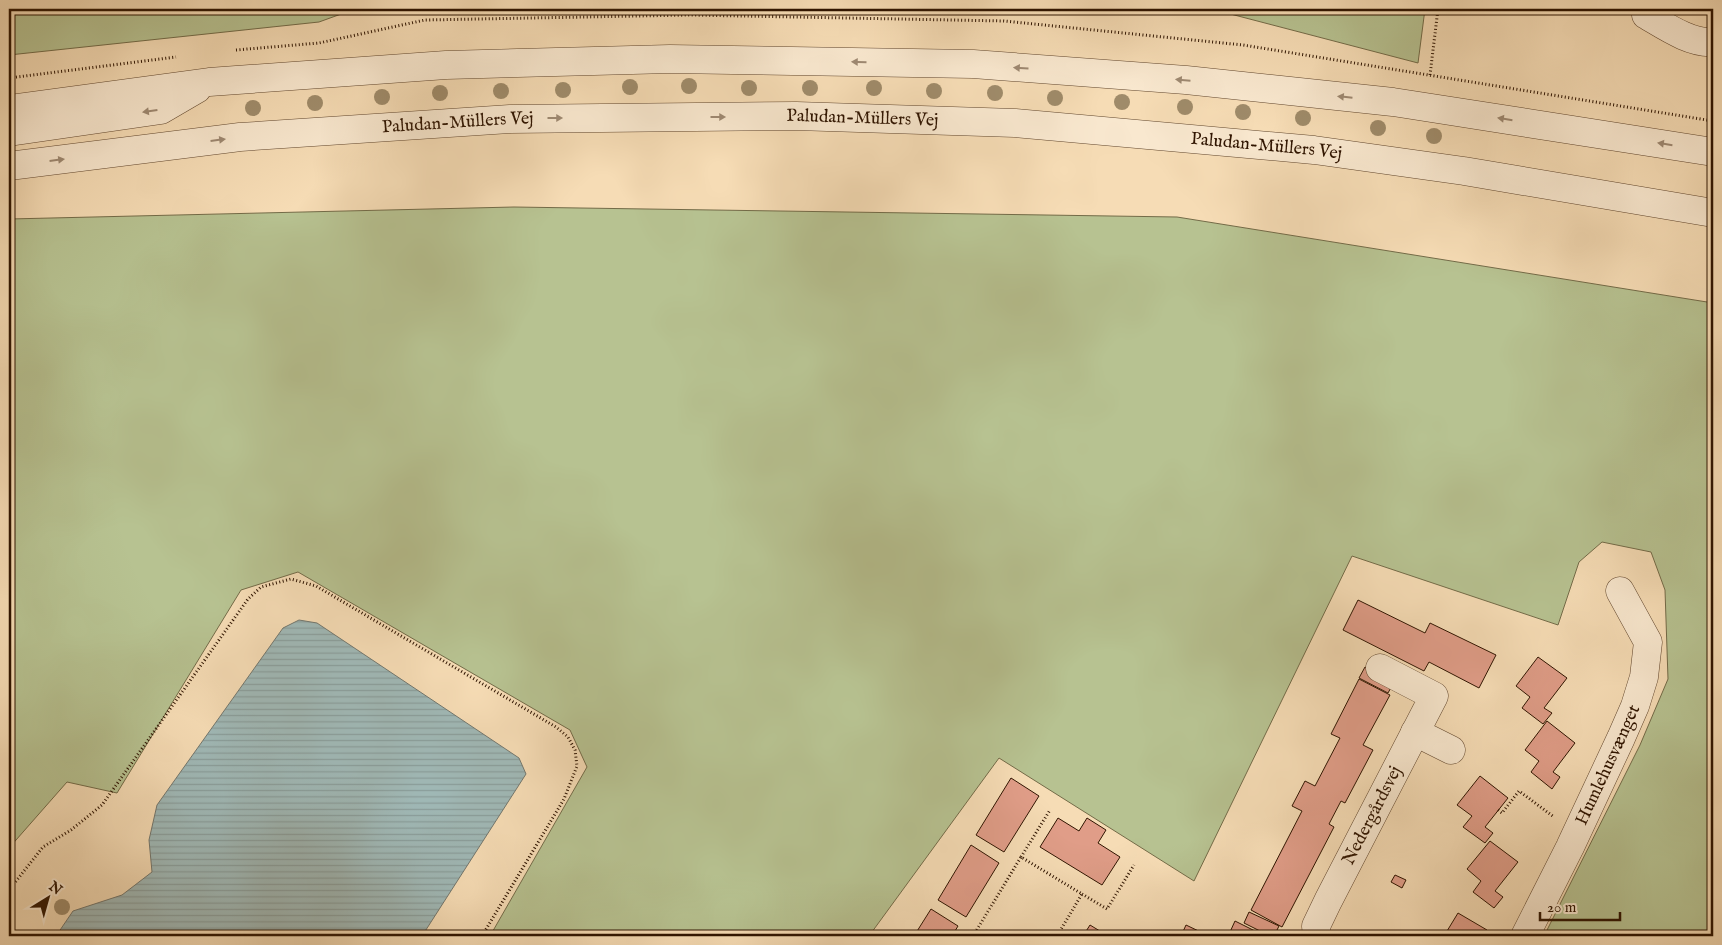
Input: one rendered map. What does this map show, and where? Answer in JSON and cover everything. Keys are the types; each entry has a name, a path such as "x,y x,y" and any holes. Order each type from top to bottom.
{"street":[{"path":"1646,15 1682,36 1709,43 1713,42"},
{"path":"9,109 209,82 446,65 670,59 973,64 1186,80 1393,102 1713,152"},
{"path":"9,132 161,110 209,82"},
{"name":"Paludan-Müllers Vej","path":"9,166 240,138 510,119 796,116 1016,123 1314,150 1464,171 1713,213"},
{"name":"Humlehusvænget","path":"1525,936 1576,834 1635,706 1644,677 1648,642 1620,591"},
{"name":"Nedergårdsvej","path":"1316,936 1316,926 1328,901 1434,696 1380,668"},
{"path":"1415,732 1451,750"}],"path":[{"path":"1430,76 1438,9"},
{"path":"9,890 43,848 102,805 248,599 261,587 291,580 316,586 556,727 568,737 575,750 576,766 564,799 482,936"},
{"path":"1498,810 1502,813 1519,791 1576,834"},
{"path":"973,936 1050,810"},
{"path":"1021,858 1107,909 1134,865"},
{"path":"1058,936 1082,894"}],"green space":[{"path":"9,9 355,9 319,22 9,55"},
{"path":"1160,9 1425,9 1418,63 1219,11"},
{"path":"514,207 1177,217 1707,302 1713,308 1713,936 1544,936 1640,745 1668,679 1665,590 1651,552 1602,542 1579,562 1558,625 1352,556 1194,881 999,758 869,936 490,936 587,767 570,730 298,572 241,590 117,793 67,782 9,848 9,219"}],"water":[{"path":"299,620 317,623 519,758 526,774 422,936 56,936 73,911 122,895 152,872 149,840 157,805 283,628"}],"building":[{"path":"1358,600 1425,633 1430,623 1496,655 1479,688 1429,662 1424,671 1343,630"},
{"path":"1538,657 1567,678 1544,708 1552,713 1543,724 1522,708 1530,697 1516,686"},
{"path":"1365,667 1394,682 1388,693 1359,678"},
{"path":"1359,679 1390,695 1363,745 1373,750 1345,803 1341,801 1329,824 1334,827 1282,927 1251,910 1302,811 1292,806 1305,781 1315,786 1340,738 1331,734"},
{"path":"1547,721 1575,743 1553,772 1560,777 1552,789 1531,772 1539,761 1525,750"},
{"path":"1480,776 1508,798 1485,827 1493,833 1485,843 1463,827 1472,816 1457,805"},
{"path":"1011,778 1039,796 1004,852 976,835"},
{"path":"1058,818 1079,831 1087,818 1106,830 1098,843 1120,857 1102,885 1040,847"},
{"path":"1490,841 1518,862 1495,891 1503,897 1494,908 1473,892 1481,881 1467,869"},
{"path":"971,845 999,863 966,917 938,900"},
{"path":"1395,875 1406,880 1402,888 1391,882"},
{"path":"931,909 958,926 952,936 914,936"},
{"path":"1249,912 1279,926 1274,936 1270,936 1244,923"},
{"path":"1458,913 1487,930 1483,936 1444,936"},
{"path":"1235,921 1265,936 1238,936 1230,932"},
{"path":"1090,925 1108,936 1083,936"},
{"path":"1186,925 1209,936 1181,936"}]}
